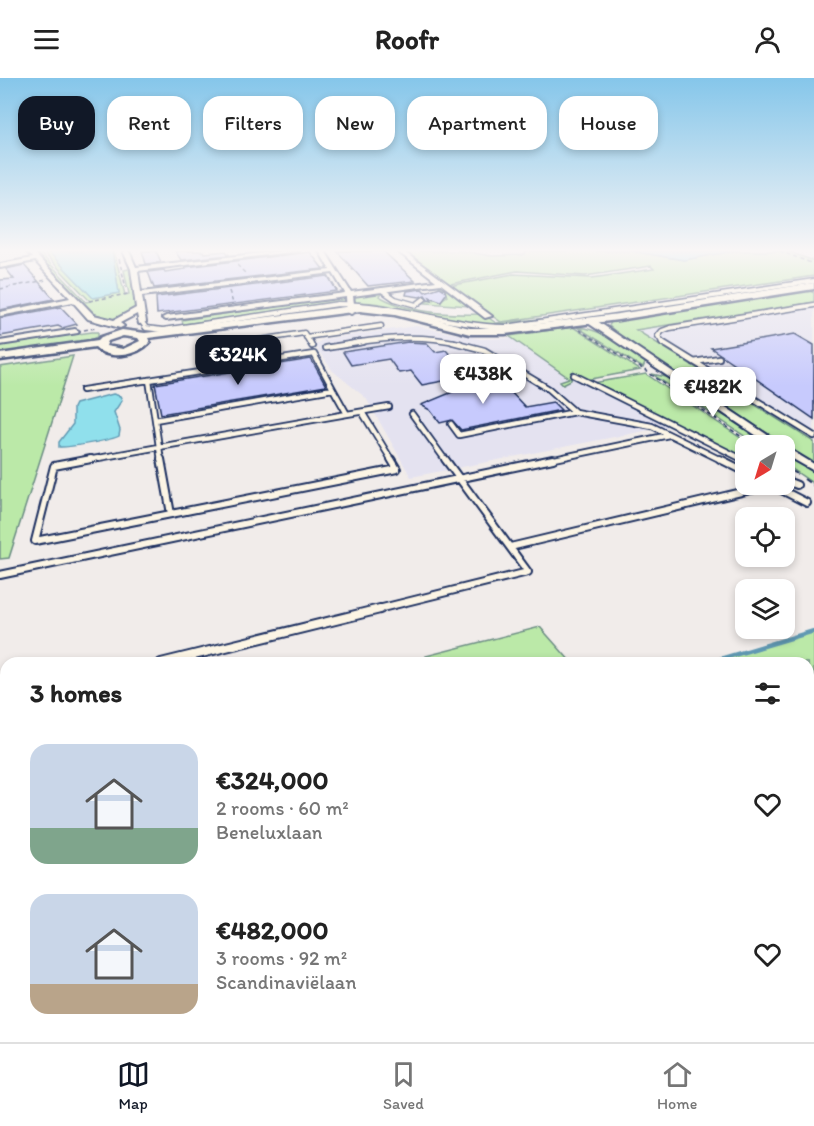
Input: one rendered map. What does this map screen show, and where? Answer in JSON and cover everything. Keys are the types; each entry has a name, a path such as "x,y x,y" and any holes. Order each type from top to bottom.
{"street":[{"path":"69,296 93,318 119,325 122,333"},
{"path":"138,296 142,322"},
{"path":"347,296 351,305"},
{"path":"0,362 100,345 109,337 122,333 133,333 144,339 351,305 370,296"},
{"path":"461,296 488,316"},
{"path":"166,318 236,309 351,305 459,332 515,334 751,296"},
{"path":"0,314 73,300"},
{"path":"115,323 140,309"},
{"path":"582,323 762,435"},
{"path":"0,343 75,331"},
{"path":"0,357 100,345 110,352 122,352 136,349 144,339"},
{"path":"795,456 814,468"}],"lane":[{"path":"391,296 416,305 424,299"},
{"path":"142,322 146,328 163,330 351,305 388,306 465,325 502,327 712,296"},
{"path":"814,305 670,328 660,333 660,341 814,436"},
{"path":"306,337 381,326"},
{"path":"241,343 303,333 312,346"},
{"path":"326,348 389,338 431,337 451,341 484,351 549,389 574,412"},
{"path":"83,390 314,354 347,414"},
{"path":"693,362 719,358"},
{"path":"574,375 735,456"},
{"path":"726,382 748,378"},
{"path":"149,380 171,514"},
{"path":"155,420 333,389"},
{"path":"362,412 397,469 34,541 54,466 389,407"},
{"path":"451,424 459,435 574,412 644,423 735,467"},
{"path":"186,657 528,572 412,414"},
{"path":"0,575 669,435"},
{"path":"510,547 735,493"},
{"path":"791,495 807,503"}],"path":[{"path":"88,302 118,296"},
{"path":"231,296 236,309"},
{"path":"582,323 739,435"}],"shaded area":[{"path":"796,296 814,296 814,458 795,446 795,435 778,435 609,327"},
{"path":"416,326 481,339 513,338 569,376 670,426 411,477 366,398 333,371 314,345 324,339"}],"green space":[{"path":"72,296 80,296 86,302 90,301 85,296 94,298 135,296 135,309 113,319 103,318"},
{"path":"355,296 379,296 414,309 440,313 479,314 470,306 425,303 428,301 423,298 441,300 447,296 458,296 496,323 562,317 520,323 479,324 380,304 355,302"},
{"path":"463,296 678,296 501,322"},
{"path":"764,296 814,296 814,302 636,330 814,442 814,464 795,452 795,435 770,435 627,341 609,326 611,322"},
{"path":"346,298 346,302 183,324 182,320"},
{"path":"573,327 640,370 586,380 573,374 571,380 563,384 560,381 569,378 509,336"},
{"path":"577,327 596,331 622,345 646,361 643,368"},
{"path":"98,332 98,337 85,342 0,355 0,345"},
{"path":"73,356 9,558 0,559 0,367"},
{"path":"646,374 736,435 735,454 592,383"},
{"path":"652,374 671,378 759,435 743,435"},
{"path":"795,460 814,472 814,484 795,471"},
{"path":"540,627 567,657 426,657"},
{"path":"814,631 814,657 727,657 787,639 795,639 795,637"}],"water":[{"path":"113,394 120,396 122,400 114,412 120,430 119,436 108,440 59,447 59,442 73,424 75,404"}],"building":[{"path":"0,296 51,296 54,299 0,310"},
{"path":"164,296 298,296 157,314 156,297"},
{"path":"426,296 445,296 441,301 430,297 432,300"},
{"path":"61,307 77,324 0,336 0,318"},
{"path":"795,334 814,345 814,419 711,348"},
{"path":"408,342 427,343 435,352 446,350 457,363 469,361 481,374 422,385 411,371 399,373 389,359 351,365 343,352"},
{"path":"311,359 326,386 161,414 155,384"},
{"path":"492,372 525,407 553,402 561,410 461,430 452,420 440,423 430,410 421,405 486,378 485,374"}],"waterway":[{"path":"727,657 814,631"}]}
